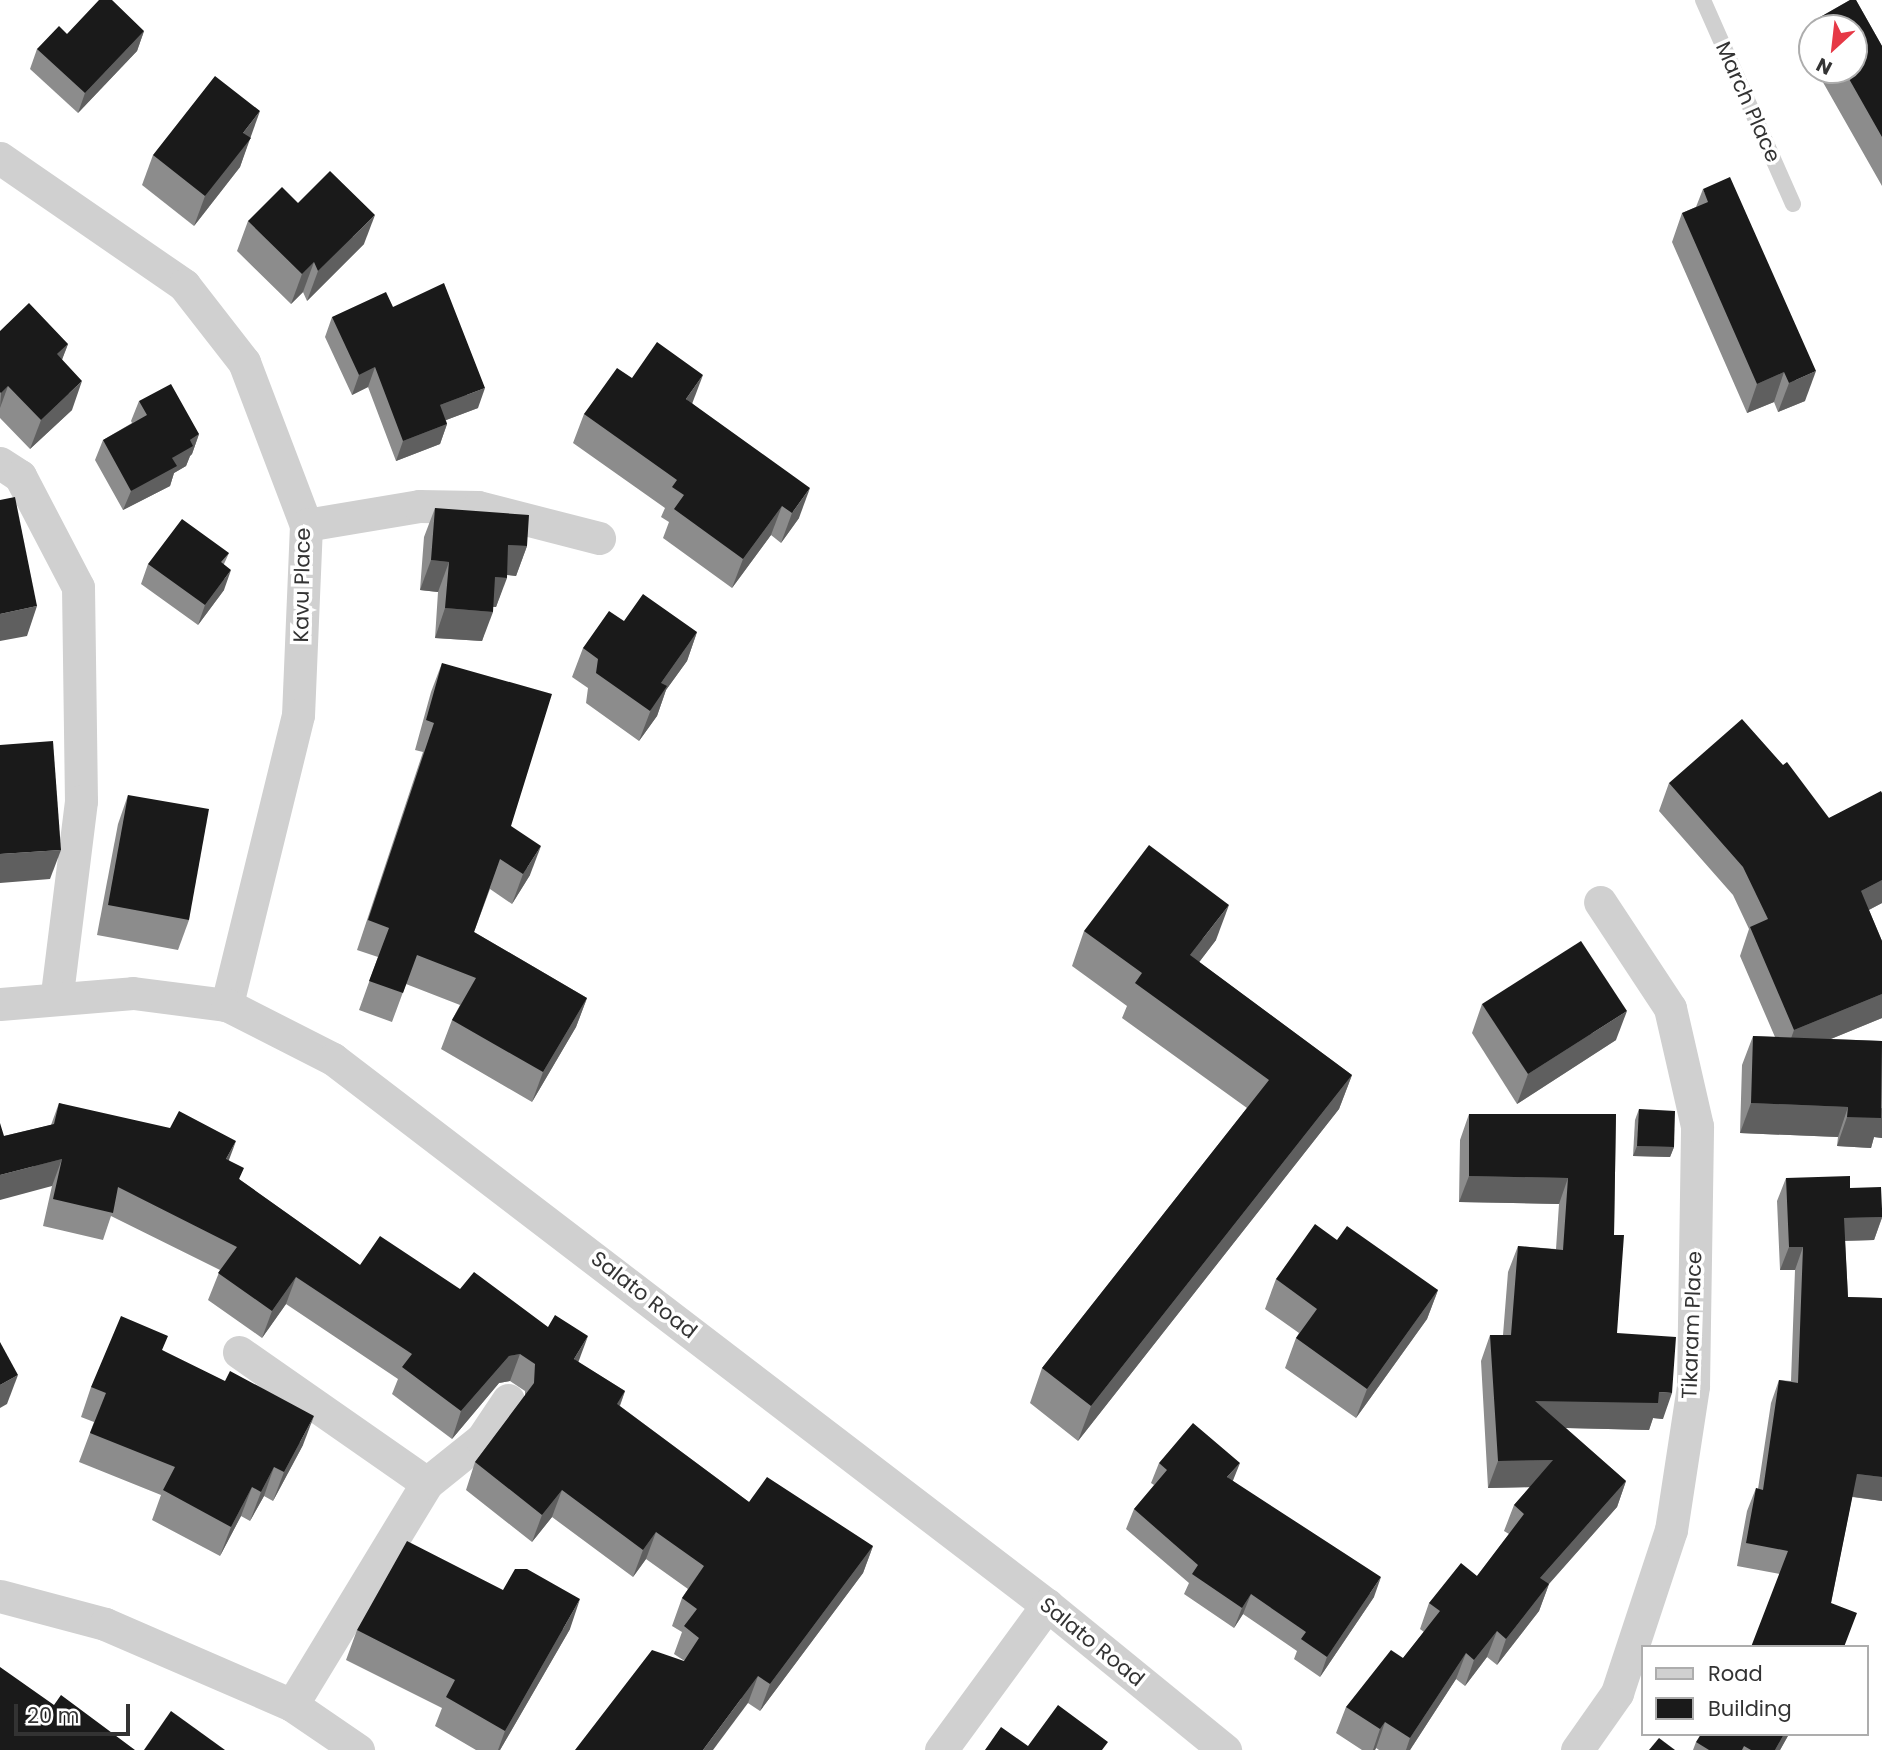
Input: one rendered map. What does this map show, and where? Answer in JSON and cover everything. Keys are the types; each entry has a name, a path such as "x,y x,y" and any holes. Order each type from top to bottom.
{"street":[{"name":"Kavu Place","path":"0,158 184,285 244,362 306,525 298,716 226,1005"},
{"path":"0,463 20,476 78,587 81,800 57,995"},
{"path":"306,525 419,506 478,507 599,538"},
{"name":"Tikaram Place","path":"1577,1750 1617,1693 1671,1530 1693,1386 1697,1126 1670,1008 1600,902"},
{"name":"Salato Road","path":"0,1004 57,995 133,993 226,1005 333,1059 440,1137 1047,1605 1225,1750"},
{"path":"239,1352 427,1483"},
{"path":"292,1705 427,1483 482,1439 508,1400"},
{"path":"0,1596 105,1624 292,1705 358,1750"},
{"path":"941,1750 1047,1605"}],"lane":[{"name":"March Place","path":"1703,0 1793,204"}],"building":[{"path":"99,0 112,0 144,31 85,93 37,49 59,26 67,34"},
{"path":"1850,0 1856,0 1864,14 1826,14"},
{"path":"1868,21 1882,46 1882,137 1852,84 1868,84"},
{"path":"215,76 260,111 243,133 251,138 205,196 153,155"},
{"path":"330,171 375,215 318,271 314,262 302,274 248,221 282,187 298,203"},
{"path":"1730,177 1816,371 1789,383 1784,372 1757,384 1682,213 1708,202 1703,189"},
{"path":"444,283 485,388 440,405 447,424 403,441 375,367 359,375 332,317 386,292 393,307"},
{"path":"29,303 68,344 57,354 82,381 41,420 8,386 0,392 0,331"},
{"path":"657,342 703,375 686,399 810,488 792,513 782,506 743,559 674,509 684,495 672,487 677,480 584,414 617,368 632,378"},
{"path":"171,384 199,434 190,440 193,446 172,458 177,466 131,491 103,440 147,415 139,401"},
{"path":"15,497 37,606 0,614 0,500"},
{"path":"435,508 529,515 527,546 508,545 507,578 495,577 493,612 445,608 449,562 431,560"},
{"path":"182,519 229,553 221,562 231,570 205,605 148,564"},
{"path":"643,594 697,632 661,683 667,686 650,711 596,673 598,659 583,648 609,611 624,621"},
{"path":"442,663 552,694 511,826 541,846 523,874 500,859 474,932 587,998 543,1072 452,1020 476,978 417,955 403,993 369,981 389,928 368,920 434,723 426,720"},
{"path":"1742,719 1783,765 1787,762 1829,818 1881,791 1882,793 1882,880 1861,891 1882,941 1882,994 1794,1030 1750,927 1768,919 1743,867 1669,783"},
{"path":"53,741 61,850 0,854 0,745"},
{"path":"128,795 209,809 189,920 108,905"},
{"path":"1149,845 1229,905 1190,955 1352,1075 1091,1406 1042,1368 1269,1080 1135,983 1142,973 1084,931"},
{"path":"1581,941 1627,1011 1528,1074 1482,1004"},
{"path":"1753,1036 1882,1041 1881,1118 1847,1117 1848,1107 1751,1103"},
{"path":"59,1103 170,1128 179,1111 236,1141 226,1159 244,1168 239,1179 360,1265 380,1236 460,1289 474,1272 548,1327 555,1315 588,1336 574,1359 625,1391 617,1404 749,1502 767,1477 873,1546 770,1684 758,1676 703,1750 575,1750 652,1650 684,1661 699,1638 684,1626 697,1609 682,1598 704,1566 656,1532 643,1550 562,1490 542,1515 475,1462 534,1383 535,1364 520,1354 509,1356 461,1411 402,1367 412,1354 296,1277 272,1311 218,1273 237,1247 118,1187 113,1213 53,1199 62,1159 0,1175 0,1123 4,1136 54,1124"},
{"path":"1639,1109 1675,1111 1674,1147 1637,1146"},
{"path":"1469,1114 1616,1114 1614,1235 1624,1235 1617,1333 1676,1337 1672,1393 1659,1392 1658,1403 1535,1401 1626,1481 1540,1578 1549,1584 1506,1639 1497,1631 1474,1660 1466,1653 1410,1738 1385,1722 1380,1729 1346,1707 1391,1650 1403,1658 1440,1611 1429,1603 1461,1563 1477,1576 1524,1514 1514,1505 1553,1460 1498,1461 1490,1335 1511,1335 1518,1246 1563,1250 1568,1178 1469,1176"},
{"path":"1850,1176 1850,1188 1881,1187 1882,1217 1844,1218 1848,1297 1882,1298 1882,1477 1857,1474 1831,1603 1857,1613 1845,1645 1752,1645 1788,1551 1746,1543 1756,1488 1763,1490 1779,1380 1798,1383 1803,1247 1789,1247 1786,1178"},
{"path":"1315,1224 1337,1240 1347,1226 1438,1290 1367,1389 1296,1338 1317,1309 1276,1279"},
{"path":"121,1316 168,1336 162,1350 225,1381 230,1371 314,1416 284,1472 274,1467 261,1492 252,1487 231,1527 163,1490 175,1467 90,1433 106,1393 91,1387"},
{"path":"0,1342 18,1375 0,1385"},
{"path":"1193,1423 1240,1463 1227,1477 1381,1577 1327,1657 1301,1639 1306,1632 1251,1594 1242,1608 1192,1574 1198,1565 1134,1509 1167,1470 1159,1463"},
{"path":"407,1541 503,1590 515,1569 527,1569 580,1599 505,1731 446,1697 455,1680 357,1630"},
{"path":"0,1667 54,1705 61,1695 135,1750 0,1750"},
{"path":"1058,1705 1108,1742 1102,1750 985,1750 1001,1727 1028,1746"},
{"path":"171,1711 225,1750 144,1750"},
{"path":"1700,1736 1783,1736 1775,1750 1751,1750 1744,1746 1742,1750 1709,1750 1696,1742"},
{"path":"1659,1738 1675,1750 1649,1750"}]}
